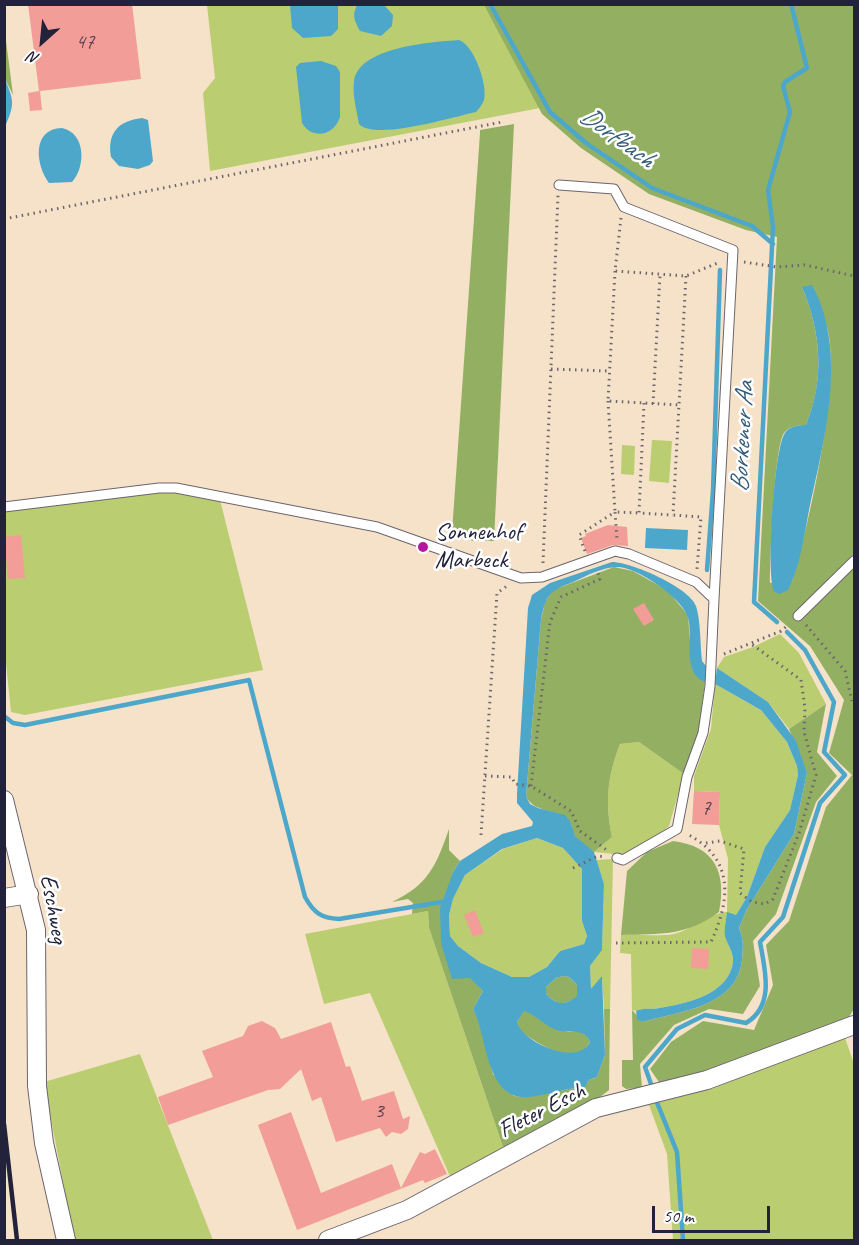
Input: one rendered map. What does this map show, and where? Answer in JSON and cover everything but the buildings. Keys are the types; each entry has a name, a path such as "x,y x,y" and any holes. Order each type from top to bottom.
{"street":[{"name":"Eschweg","path":"4,800 29,894 37,942 36,1086 45,1143 66,1240"},
{"path":"4,898 29,894"},
{"name":"Fleter Esch","path":"328,1240 407,1210 596,1108 707,1080 855,1025"}],"lane":[{"path":"559,185 614,189 624,207 733,250 710,686 703,734 687,777 677,829 623,860 617,858"},
{"path":"4,507 159,488 176,488 377,527 521,578 542,577 615,551 629,554 696,582 714,599"},
{"path":"798,616 855,561"}],"path":[{"path":"4,219 502,122"},
{"path":"542,577 559,185"},
{"path":"615,551 617,544 608,401 617,238 624,207"},
{"path":"615,271 686,276 711,264 731,261 777,267 805,265 855,276"},
{"path":"653,404 660,275"},
{"path":"673,515 686,276"},
{"path":"550,369 609,371"},
{"path":"608,401 680,405"},
{"path":"639,513 644,403"},
{"path":"588,561 579,535 615,512 701,517 696,582"},
{"path":"531,786 550,622 561,597 600,579 599,574"},
{"path":"481,835 497,592 521,578"},
{"path":"711,662 781,631 798,616 845,671 852,701"},
{"path":"706,843 720,841 744,849 740,893 753,902 765,904 773,899 799,833 816,775 804,732 801,680 750,643"},
{"path":"485,776 512,777 515,784 531,786 571,811 580,831 617,858"},
{"path":"616,943 711,942 723,917 722,866 706,843 677,829"},
{"path":"573,868 598,856"}],"green space":[{"path":"484,4 540,108 210,171 203,93 215,78 207,5"},
{"path":"484,5 854,5 854,1009 849,1017 709,1074 661,1085 650,1069 671,1042 703,1021 754,1030 773,985 766,945 789,921 826,807 852,775 829,753 844,700 810,646 758,601 777,237 746,230 649,194 581,148 542,114","holes":["802,287 825,321 830,344 831,375 828,411 815,488 792,581 770,583 773,505 781,443 784,433 789,429 806,425 816,391 818,373 817,339"]},
{"path":"4,25 13,95 5,79"},
{"path":"514,124 494,541 473,541 452,532 480,130"},
{"path":"652,440 672,441 669,483 649,481"},
{"path":"622,445 635,446 634,475 621,474"},
{"path":"170,491 220,500 263,670 25,715 11,712 4,644 4,510"},
{"path":"614,567 633,571 667,590 688,615 692,669 705,682 699,732 684,774 639,742 620,744 608,790 608,813 612,837 594,852 577,839 567,819 539,808 526,796 541,620 545,602 553,590"},
{"path":"780,634 799,653 826,704 789,729 768,702 717,668 724,657"},
{"path":"715,684 761,710 787,742 797,766 798,775 790,810 765,847 747,897 736,915 727,913 725,933 733,958 728,977 712,992 702,997 680,1004 636,1011 632,1010 631,954 620,953 621,935 674,934 715,915 727,912 728,859 719,825 720,792 694,791 694,776 711,729"},
{"path":"826,704 817,752 837,776 816,802 776,914 753,941 760,986 743,1014 709,1009 674,1025 640,1064 642,1088 626,1089 622,1086 622,1060 633,1060 632,1010 643,1022 689,1010 718,997 730,988 738,976 743,948 739,928 747,909 794,834 807,773 789,729"},
{"path":"639,742 684,774 669,826 658,836 623,855 594,852 612,837 608,812 608,790 620,744"},
{"path":"449,829 449,850 460,861 453,872 441,943 483,991 473,1009 479,1020 493,1074 514,1096 527,1097 585,1086 589,1080 597,1077 605,1055 604,1009 610,1009 609,1090 595,1101 503,1147 429,928 428,911 412,914 413,903 408,899 392,902 414,889 429,873 440,854"},
{"path":"537,838 563,848 582,869 582,921 587,936 584,944 560,951 547,967 529,977 512,977 481,963 458,946 450,936 449,915 453,899 465,875 503,849"},
{"path":"673,841 699,849 715,864 721,885 719,912 696,926 684,930 661,934 621,935 627,871 647,852"},
{"path":"613,859 610,1009 604,1009 602,977 591,990 590,966 602,949 604,884 596,860"},
{"path":"428,911 429,928 503,1147 452,1181 370,993 324,1004 305,934"},
{"path":"569,977 577,985 577,997 561,1003 546,994 546,987 556,978"},
{"path":"524,1010 563,1031 580,1031 587,1036 590,1042 583,1050 575,1054 565,1054 544,1046 518,1029 517,1022"},
{"path":"844,1035 854,1064 854,1240 673,1240 667,1154 649,1105 714,1088"},
{"path":"140,1054 213,1240 74,1240 44,1082"}],"water":[{"path":"358,4 384,5 393,15 392,26 381,36 360,31 354,15"},
{"path":"290,5 338,5 338,29 331,36 303,38 292,28"},
{"path":"459,40 470,49 482,76 484,100 476,112 397,129 367,129 359,124 354,98 354,82 358,70 368,61 381,54 415,45"},
{"path":"321,61 336,66 340,72 340,117 328,132 317,134 311,132 302,123 296,67 300,63"},
{"path":"5,79 12,103 5,127"},
{"path":"142,118 148,120 153,161 150,165 138,169 119,166 111,157 113,135 126,122"},
{"path":"62,128 76,136 81,151 80,168 72,182 49,183 41,167 39,149 45,134"},
{"path":"812,285 824,313 830,344 831,383 821,456 799,561 788,590 779,594 774,591 771,562 775,485 781,443 785,433 792,427 806,425 816,390 817,338 802,287"},
{"path":"646,528 688,530 687,550 645,548"},
{"path":"612,562 632,566 658,577 683,591 696,606 700,626 702,661 706,666 705,682 697,677 690,662 689,623 683,607 667,591 635,572 617,567 600,570 559,588 547,599 541,620 526,796 530,804 538,808 565,815 570,821 575,836 594,852 604,884 602,950 590,966 591,989 602,976 605,1055 597,1077 589,1080 585,1087 529,1097 515,1096 504,1089 496,1078 473,1009 483,991 470,978 452,979 441,943 440,908 453,872 460,861 502,834 532,826 533,822 517,803 528,608 532,595 550,583","holes":["537,838 563,848 582,869 582,921 587,936 584,944 560,951 547,967 529,977 512,977 481,963 458,946 450,936 449,915 453,899 465,875 502,849","569,977 577,985 577,996 565,1003 550,998 546,994 546,987 556,978","524,1011 557,1030 584,1034 590,1042 583,1049 574,1053 550,1049 528,1037 517,1022"]},
{"path":"717,668 768,702 796,741 807,773 794,834 747,909 739,928 743,947 738,976 730,988 704,1004 643,1022 637,1019 636,1011 680,1004 702,997 712,992 728,977 733,958 725,936 727,912 736,915 747,897 765,847 790,810 798,775 797,766 787,742 761,710 715,684"}],"waterway":[{"name":"Dorfbach","path":"490,4 550,112 586,143 652,188 752,226 773,244"},
{"name":"Borkener Aa","path":"777,622 754,602 773,227 768,190 790,112 783,86 785,82 807,68 791,4"},
{"path":"707,570 713,491 720,270"},
{"path":"651,1084 645,1067 677,1029 705,1015 746,1023 761,1007 766,987 760,942 783,917 820,803 845,775 824,752 834,702 805,650 787,632"},
{"path":"4,716 13,723 25,725 249,680 305,897 312,907 323,916 339,919 442,902"},
{"name":"Borkener Aa","path":"656,1100 677,1152 683,1240"}],"railway":[{"path":"4,1124 17,1240"}],"place":[{"name":"Sonnenhof Marbeck","path":"423,547"}]}
